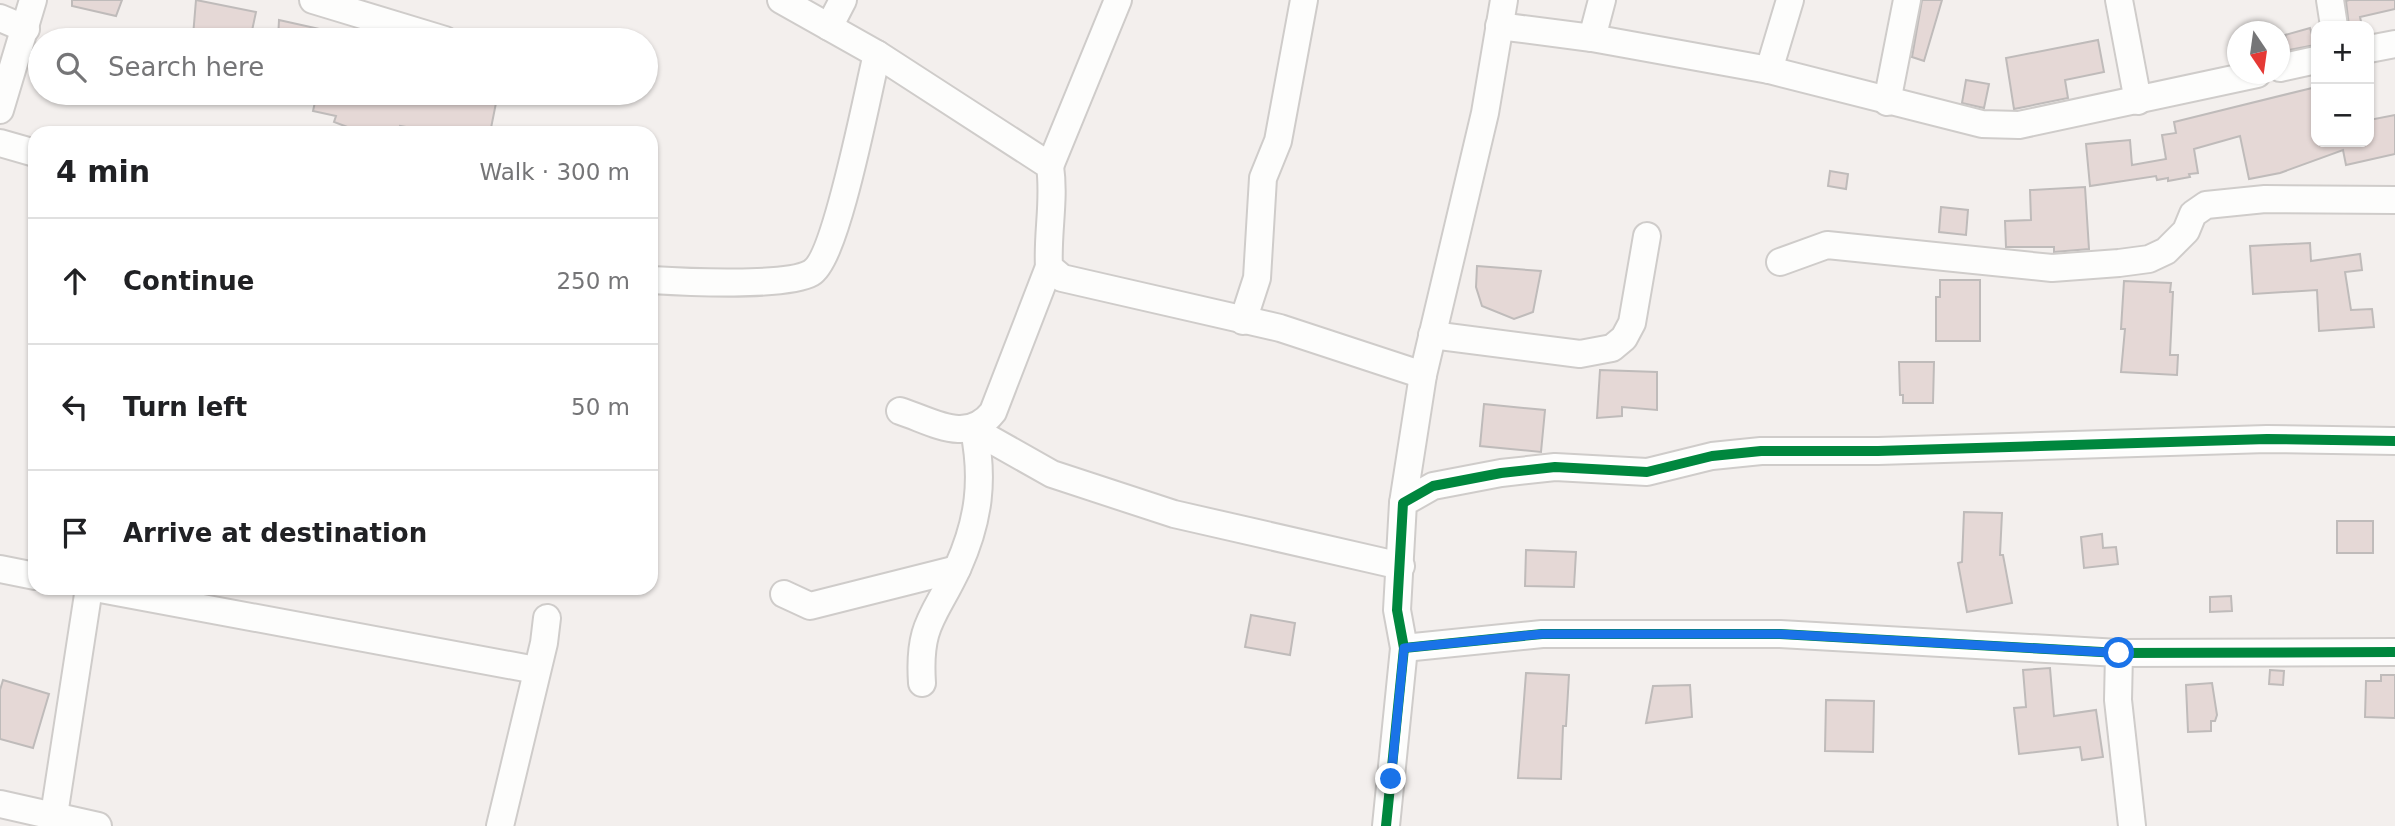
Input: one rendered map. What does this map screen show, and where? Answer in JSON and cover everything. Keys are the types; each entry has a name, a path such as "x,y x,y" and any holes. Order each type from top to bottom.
{"street":[{"path":"0,110 33,0"},
{"path":"313,0 405,28"},
{"path":"781,0 877,54 1050,166"},
{"path":"830,27 843,0"},
{"path":"974,430 993,412 1049,267 1048,243 1054,190 1050,166 1118,0"},
{"path":"1243,321 1257,278 1263,178 1278,141 1304,0"},
{"path":"1386,826 1404,648 1397,610 1403,503 1423,375 1483,125 1504,0"},
{"path":"1592,38 1602,0"},
{"path":"1769,70 1790,0"},
{"path":"1888,103 1907,0"},
{"path":"2119,0 2138,101"},
{"path":"2330,0 2333,21"},
{"path":"0,18 26,29"},
{"path":"1499,26 1592,38 1769,70 1888,103 1982,124 2019,125 2227,81"},
{"path":"2374,48 2395,44"},
{"path":"658,280 780,280 813,272 823,261 835,228 877,54"},
{"path":"2290,66 2311,61"},
{"path":"0,143 28,151"},
{"path":"1780,262 1828,245 2052,268 2119,263 2149,259 2166,251 2186,231 2193,214 2206,205 2265,198 2395,200"},
{"path":"1432,335 1580,354 1612,348 1624,338 1632,323 1647,236"},
{"path":"1049,267 1062,278 1188,305 1291,332 1423,375"},
{"path":"900,411 960,430 974,430 1052,474 1161,510 1401,566"},
{"path":"922,683 920,653 926,625 957,569 981,494 979,456 974,430"},
{"path":"1403,503 1433,486 1501,473 1555,467 1647,472 1712,456 1761,452 2267,439 2395,441"},
{"path":"0,569 28,575"},
{"path":"784,594 810,606 957,569"},
{"path":"54,815 88,595"},
{"path":"133,595 536,670"},
{"path":"500,826 544,643 547,618"},
{"path":"1404,648 1542,634 1780,634 2119,653 2395,652"},
{"path":"2119,653 2118,700 2132,826"},
{"path":"0,804 98,826"}],"building":[{"path":"72,0 122,0 116,16 72,6"},
{"path":"196,0 256,12 253,28 194,28"},
{"path":"1922,0 1942,0 1924,61 1912,57"},
{"path":"2395,0 2395,9 2360,17 2361,21 2348,21 2346,1"},
{"path":"279,20 315,28 279,28"},
{"path":"2310,28 2311,46 2290,50 2290,34"},
{"path":"2098,40 2104,72 2065,80 2068,98 2014,109 2006,58"},
{"path":"1966,80 1989,84 1984,108 1962,103"},
{"path":"2311,88 2311,147 2374,147 2374,119 2395,115 2395,154 2346,165 2343,150 2280,173 2249,179 2240,136 2194,149 2198,173 2189,174 2190,177 2168,181 2168,178 2157,180 2156,176 2090,186 2086,144 2130,140 2132,165 2166,159 2162,135 2176,133 2174,122"},
{"path":"314,105 496,105 491,126 345,126 334,122 336,116 313,111"},
{"path":"1830,171 1848,174 1846,189 1828,186"},
{"path":"2085,187 2089,249 2054,252 2054,247 2006,247 2005,221 2031,220 2030,190"},
{"path":"1941,207 1968,210 1966,235 1939,232"},
{"path":"2310,243 2311,261 2360,254 2362,270 2345,272 2351,310 2372,309 2374,327 2319,331 2317,290 2253,294 2250,246"},
{"path":"1477,266 1541,271 1533,312 1514,319 1482,306 1476,287"},
{"path":"1940,280 1980,280 1980,341 1936,341 1936,297 1940,297"},
{"path":"2124,281 2171,283 2170,292 2173,292 2170,355 2178,355 2177,375 2121,372 2125,329 2121,329"},
{"path":"1899,362 1934,362 1933,403 1903,403 1903,395 1900,395"},
{"path":"1600,370 1657,372 1657,410 1622,407 1622,416 1597,418"},
{"path":"1484,404 1545,410 1541,452 1480,446"},
{"path":"1964,512 2002,513 2000,555 2003,555 2012,603 1967,612 1958,563 1962,562"},
{"path":"2337,521 2373,521 2373,553 2337,553"},
{"path":"2102,534 2103,548 2116,547 2118,564 2084,568 2081,537"},
{"path":"1526,550 1576,552 1574,587 1525,586"},
{"path":"2231,596 2232,611 2210,612 2210,597"},
{"path":"1251,615 1295,623 1290,655 1245,647"},
{"path":"2050,668 2054,716 2096,710 2103,757 2082,760 2080,747 2019,754 2014,708 2026,707 2023,670"},
{"path":"2270,670 2284,671 2283,685 2269,684"},
{"path":"1526,673 1569,675 1561,779 1518,778"},
{"path":"2381,675 2395,675 2395,718 2365,717 2366,681 2381,681"},
{"path":"3,680 49,694 33,748 0,739 0,690"},
{"path":"2212,683 2217,715 2215,721 2211,721 2211,731 2188,732 2186,685"},
{"path":"1690,685 1692,717 1646,723 1653,686"},
{"path":"1826,700 1874,701 1873,752 1825,751"}],"cycle path":[{"path":"1386,826 1404,648 1397,610 1403,503 1433,486 1501,473 1555,467 1647,472 1712,456 1761,451 1878,451 2267,439 2395,441"},
{"path":"1404,648 1542,634 1780,634 2119,653 2395,652"}],"route":[{"path":"1391,779 1404,648 1542,634 1780,634 2119,653"}]}
